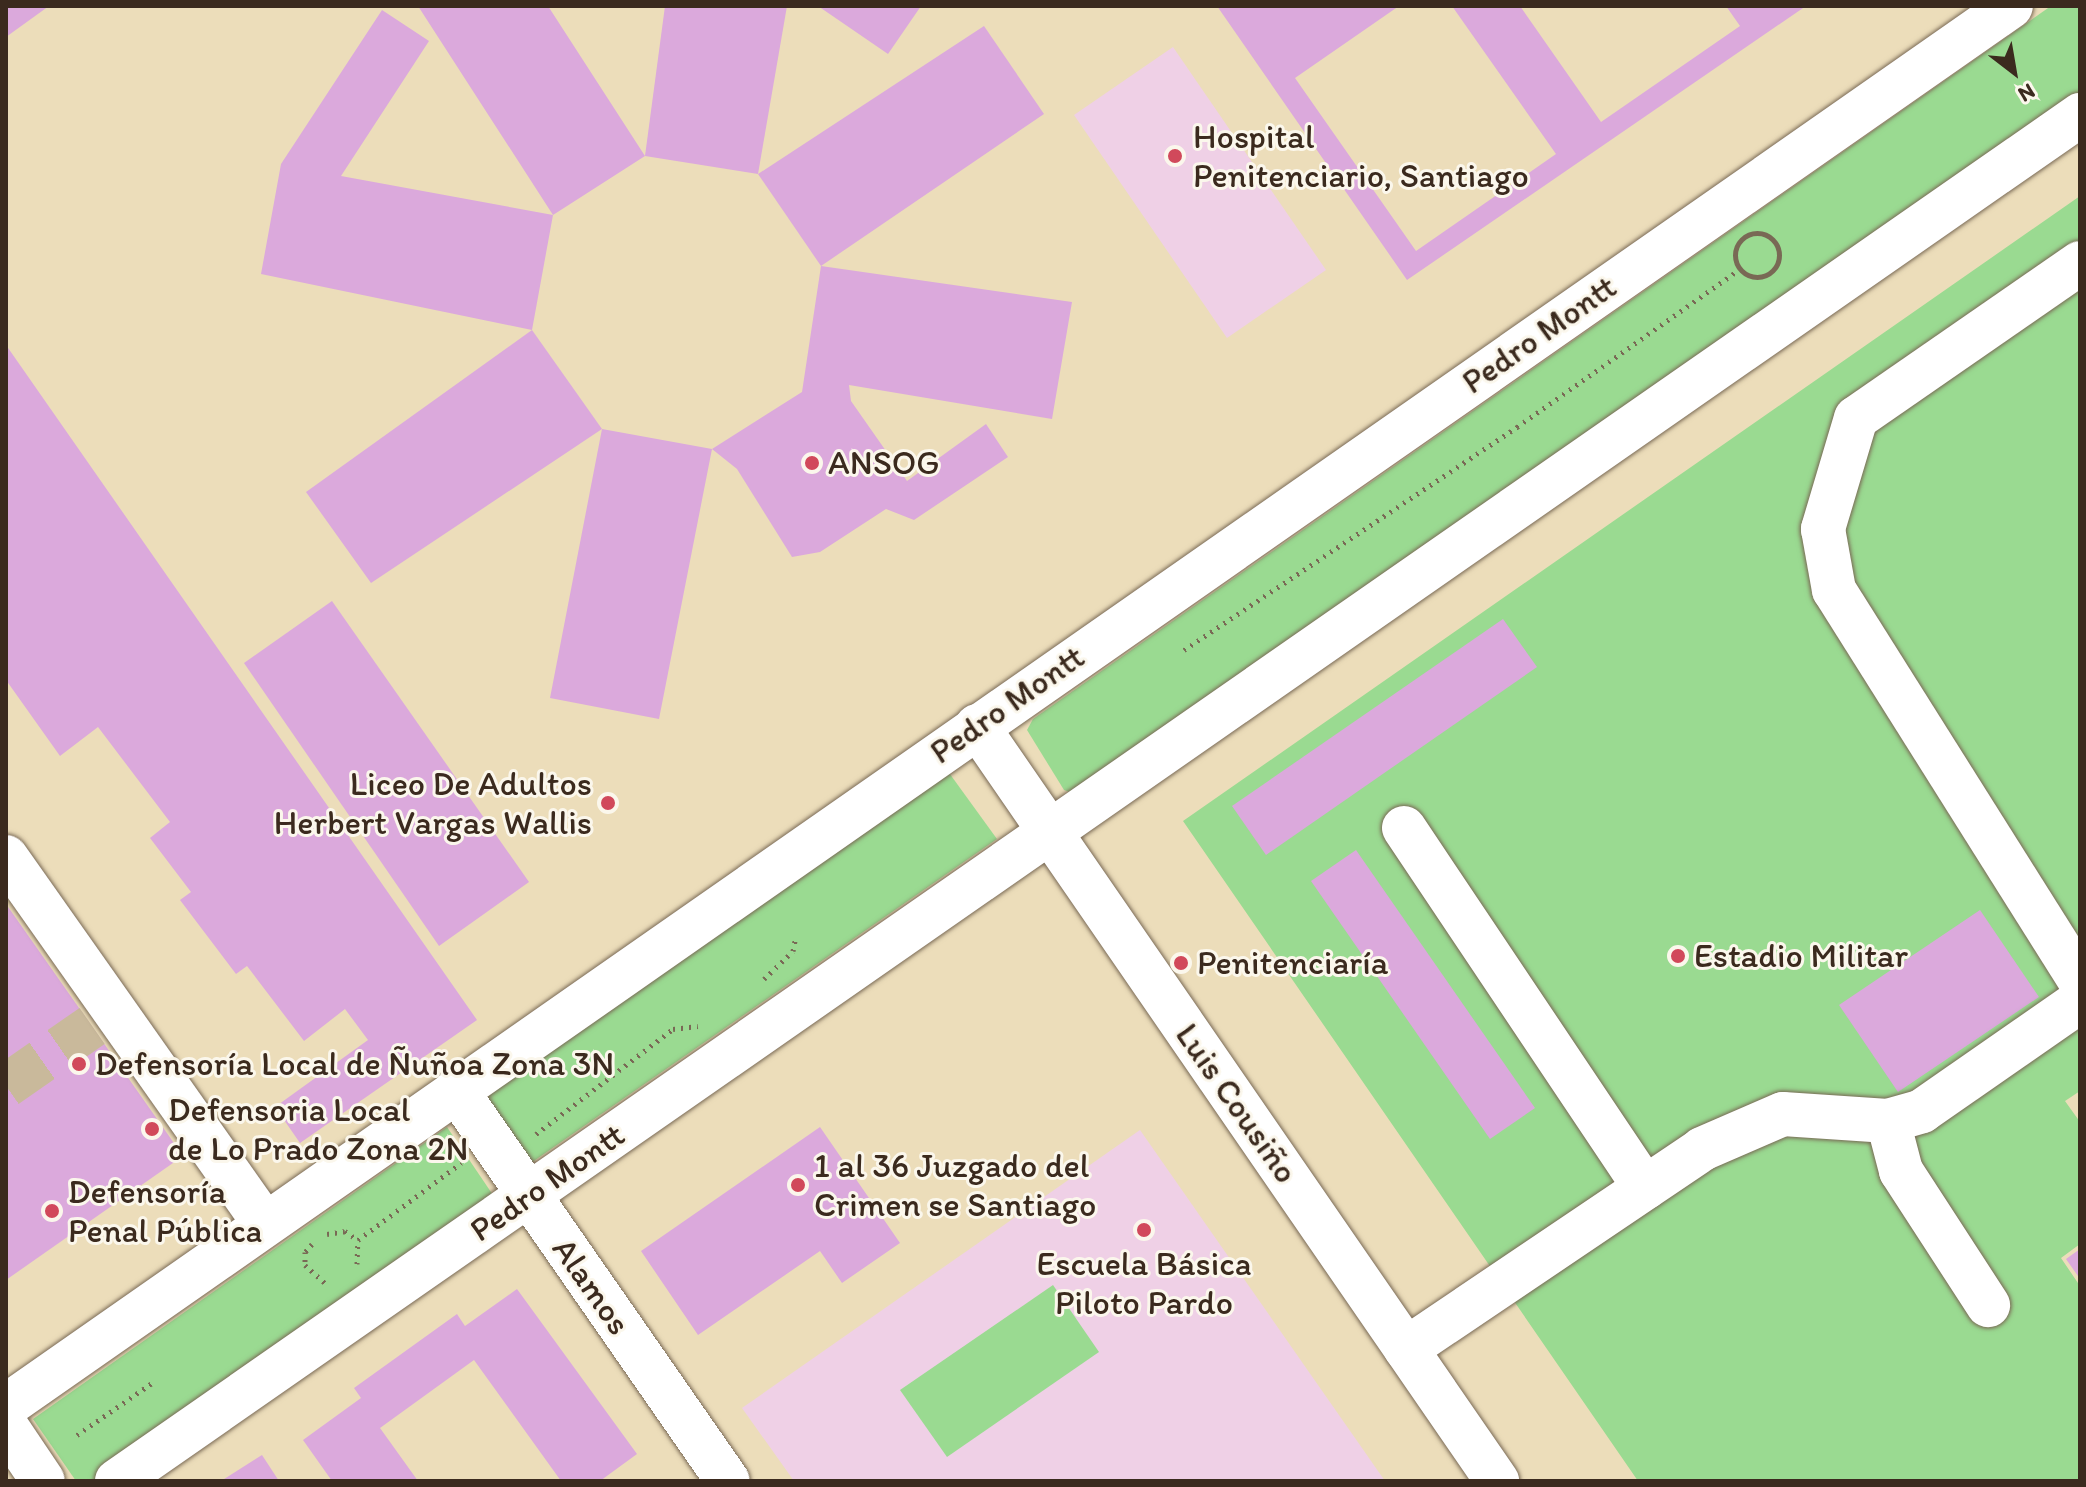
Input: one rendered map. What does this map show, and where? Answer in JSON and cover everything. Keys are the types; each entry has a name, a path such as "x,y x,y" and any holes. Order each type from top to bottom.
{"street":[{"name":"Pedro Montt","path":"6,1406 2011,6"},
{"name":"Pedro Montt","path":"117,1481 340,1295 529,1195 2080,115"},
{"path":"2080,263 1856,418 1823,529 1834,590 2080,981"},
{"name":"Luis Cousiño","path":"977,726 1497,1481"},
{"path":"1404,828 1645,1188"},
{"path":"6,857 104,1018 264,1223"},
{"path":"1406,1349 1702,1149 1783,1114 1888,1121 1922,1111 2080,1001"},
{"name":"Alamos","path":"456,1090 511,1140 529,1195 728,1481"},
{"path":"1888,1121 1901,1171 1988,1305"},
{"path":"6,1426 43,1481"}],"path":[{"path":"1766,233 1778,240 1781,252 1769,270 1751,278 1739,270 1733,258 1736,247 1747,238 1766,233"},
{"path":"1184,650 1517,427 1739,270"},
{"path":"759,984 793,951 796,936"},
{"path":"358,1240 673,1029 708,1020"},
{"path":"340,1295 314,1278 305,1252 335,1230 358,1240"},
{"path":"353,1270 361,1257 358,1240"},
{"path":"77,1435 155,1381"}],"shaded area":[{"name":"Hospital Penitenciario, Santiago","path":"1173,47 1326,270 1227,338 1074,115"},
{"path":"1140,1130 1385,1481 794,1481 742,1408"}],"green space":[{"path":"2051,6 2080,6 2080,96 1072,793 1064,790 1027,730 1033,719"},
{"name":"Estadio Militar","path":"2080,196 2080,1091 2065,1101 2080,1122 2080,1244 2061,1258 2080,1286 2080,1481 1638,1481 1183,821"},
{"path":"947,770 997,839 531,1163 483,1095"},
{"path":"447,1127 495,1198 95,1481 76,1481 33,1419"},
{"path":"1053,1285 1099,1352 947,1457 900,1390"}],"building":[{"path":"6,6 49,6 6,37"},
{"path":"418,6 548,6 645,156 553,215"},
{"path":"665,6 787,6 758,174 645,156"},
{"path":"818,6 921,6 888,54"},
{"path":"1217,6 1399,6 1295,78 1416,251 1556,154 1452,6 1520,6 1601,122 1740,26 1726,6 1806,6 1407,280"},
{"path":"382,10 429,41 341,176 553,215 532,330 261,274 281,164"},
{"path":"984,26 1044,114 821,266 758,174"},
{"path":"821,266 1072,302 1052,419 849,385 851,401 907,481 986,424 1008,457 914,520 886,509 820,552 792,557 737,469 712,449 802,392"},
{"path":"532,330 602,429 371,583 306,492"},
{"path":"6,345 477,1020 300,1143 275,1107 368,1040 345,1009 304,1041 247,966 236,974 180,900 191,892 150,838 170,822 98,727 60,756 6,680"},
{"path":"602,429 712,449 659,719 550,698"},
{"path":"332,601 529,882 439,946 244,663"},
{"path":"1503,619 1537,667 1266,855 1232,806"},
{"path":"1356,850 1535,1108 1490,1139 1311,881"},
{"path":"6,904 183,1156 6,1280"},
{"path":"1980,910 2039,997 1898,1092 1839,1005"},
{"name":"1 al 36 Juzgado del Crimen se Santiago","path":"820,1127 900,1243 842,1283 820,1251 698,1335 641,1251"},
{"path":"2080,1249 2080,1279 2066,1259"},
{"path":"517,1289 637,1454 600,1481 561,1481 474,1360 380,1428 418,1481 332,1481 303,1440 361,1398 354,1388 457,1314 465,1326"},
{"path":"262,1455 279,1481 221,1481"}],"tunnel":[{"path":"6,1086 92,1026"}],"place":[{"name":"Hospital Penitenciario, Santiago","path":"1175,156"},
{"name":"ANSOG","path":"812,463"},
{"name":"Liceo De Adultos Herbert Vargas Wallis","path":"608,803"},
{"name":"Estadio Militar","path":"1678,956"},
{"name":"Penitenciaría","path":"1181,963"},
{"name":"Defensoría Local de Ñuñoa Zona 3N","path":"79,1064"},
{"name":"Defensoria Local de Lo Prado Zona 2N","path":"152,1129"},
{"name":"1 al 36 Juzgado del Crimen se Santiago","path":"798,1185"},
{"name":"Defensoría Penal Pública","path":"52,1211"},
{"name":"Escuela Básica Piloto Pardo","path":"1144,1230"}]}
